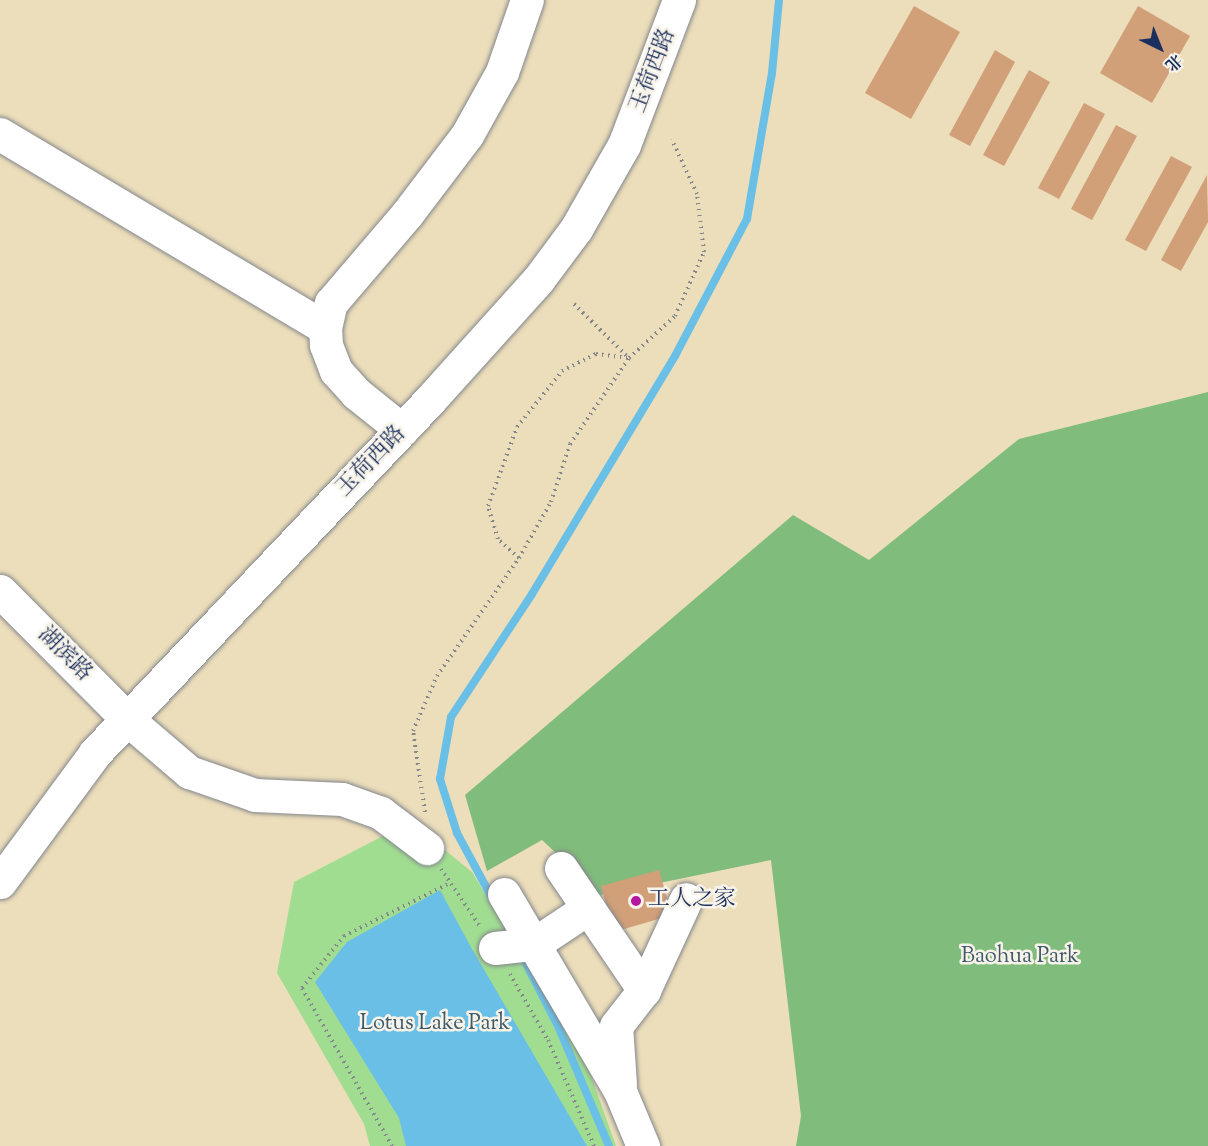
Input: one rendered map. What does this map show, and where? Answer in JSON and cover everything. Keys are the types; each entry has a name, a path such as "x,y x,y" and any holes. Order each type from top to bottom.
{"street":[{"path":"402,430 356,393 336,371 325,328 331,303 407,214 467,135 502,72 527,0"},
{"name":"玉荷西路","path":"0,882 95,753 516,307 576,229 624,145 679,0"},
{"path":"0,134 325,328"},
{"name":"湖滨路","path":"0,591 127,719 189,772 255,795 342,799 381,813 427,848"},
{"path":"561,868 644,990"},
{"path":"504,894 620,1091 643,1146"},
{"path":"620,1091 616,1026 644,990 686,899"},
{"path":"495,948 534,944 588,908"}],"path":[{"path":"594,1146 548,1040 495,948 427,848 424,790 413,731 437,676 519,558 552,502 570,444 629,358 675,316 704,252 697,194 672,140"},
{"path":"574,304 629,358"},
{"path":"519,558 498,538 488,506 517,427 562,371 596,354 629,358"},
{"path":"392,1146 302,988 344,936 450,883"}],"green space":[{"name":"Baohua Park","path":"1208,392 1208,1146 796,1146 801,1116 771,860 601,895 542,840 487,871 465,795 793,515 869,560 1019,439"},
{"name":"Lotus Lake Park","path":"410,822 472,872 587,1065 616,1146 370,1146 364,1124 277,973 294,882"}],"water":[{"path":"440,890 587,1146 406,1146 399,1118 315,982 347,942"}],"building":[{"path":"914,6 960,32 911,119 865,93"},
{"path":"1138,6 1190,36 1152,103 1100,73"},
{"path":"995,50 1015,62 970,146 949,135"},
{"path":"1029,70 1050,82 1004,166 983,155"},
{"path":"1084,103 1105,114 1059,199 1038,188"},
{"path":"1116,125 1137,136 1092,220 1071,209"},
{"path":"1171,156 1192,167 1146,251 1125,240"},
{"path":"1207,175 1208,222 1181,271 1161,260"},
{"name":"工人之家","path":"659,870 672,915 614,932 601,886"}],"waterway":[{"path":"492,898 457,833 440,779 451,717 532,594 675,356 747,219 772,73 779,0"},
{"path":"521,954 558,1026 609,1146"}],"place":[{"name":"工人之家","path":"636,901"}]}
